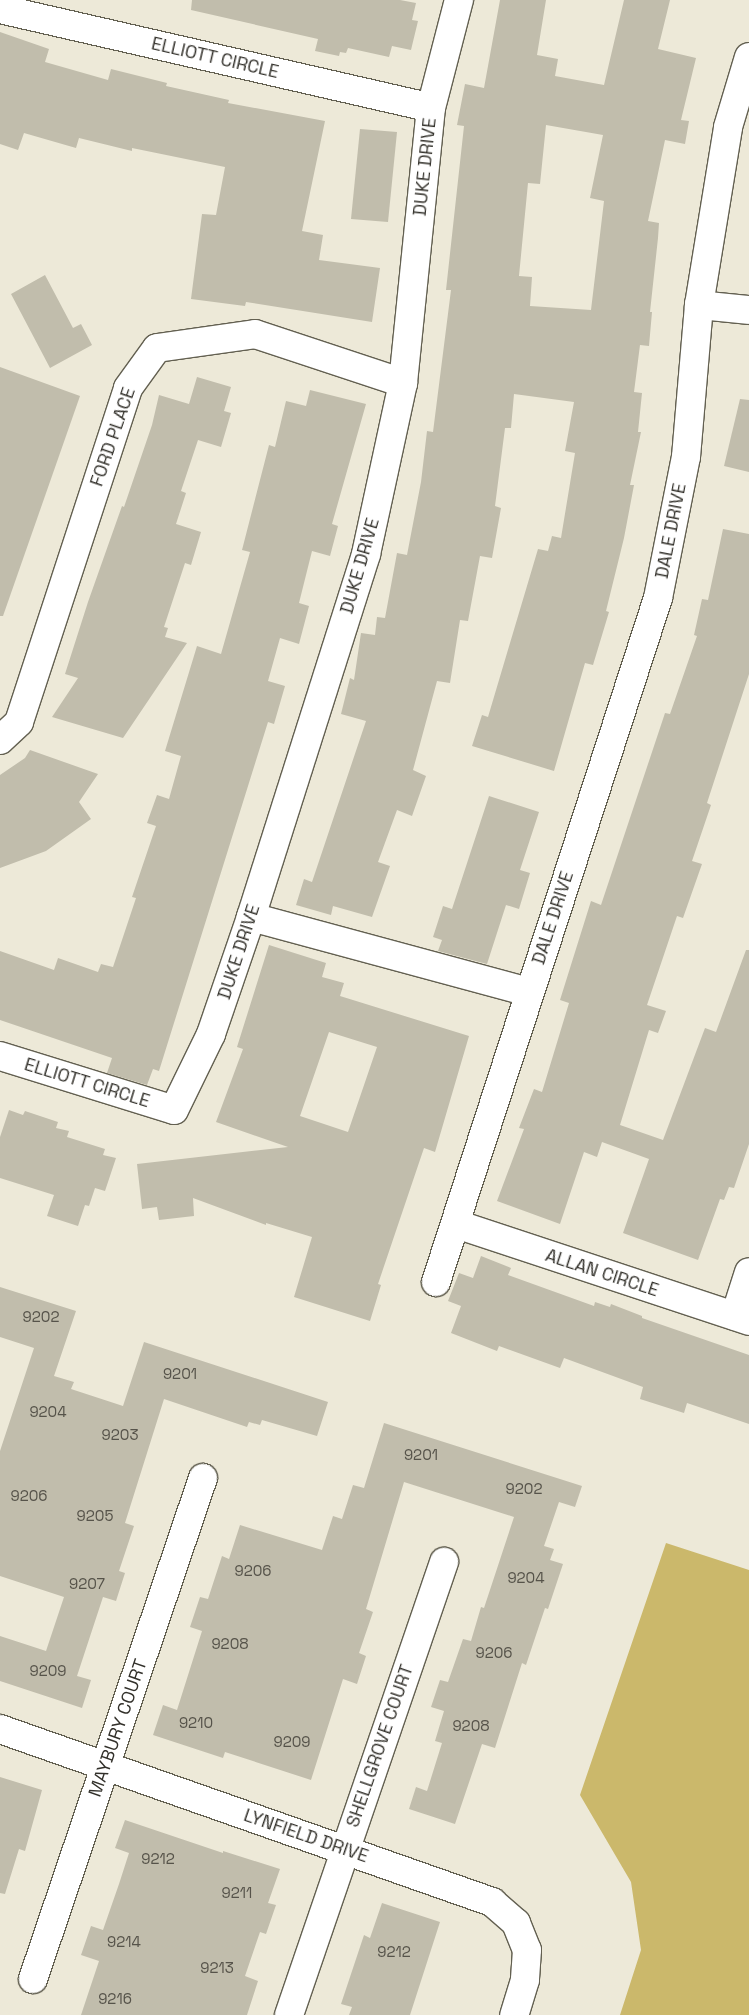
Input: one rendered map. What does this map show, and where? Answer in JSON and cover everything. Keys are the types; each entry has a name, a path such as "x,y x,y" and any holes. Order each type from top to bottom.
{"street":[{"name":"DUKE DRIVE","path":"174,1110 211,1034 251,916 366,554 403,383 431,108 459,0"},
{"name":"ELLIOTT CIRCLE","path":"0,9 431,108"},
{"name":"DALE DRIVE","path":"436,1282 658,598 686,457 699,305 728,127 749,57"},
{"path":"699,305 749,310"},
{"name":"FORD PLACE","path":"0,740 19,722 128,388 156,348 255,334 403,383"},
{"path":"251,916 529,992"},
{"name":"ELLIOTT CIRCLE","path":"0,1056 174,1110"},
{"name":"ALLAN CIRCLE","path":"456,1224 742,1318"},
{"path":"742,1318 749,1272"},
{"name":"MAYBURY COURT","path":"33,1979 203,1478"},
{"name":"SHELLGROVE COURT","path":"289,2015 444,1562"},
{"name":"LYNFIELD DRIVE","path":"0,1729 492,1902 516,1923 527,1950 526,1980 514,2015"}],"shaded area":[{"path":"666,1543 749,1570 749,2015 620,2015 641,1950 631,1882 580,1795"}],"building":[{"path":"192,0 400,0 416,3 412,20 418,21 411,50 392,46 389,57 348,48 346,53 340,52 339,56 315,51 318,39 191,10"},
{"path":"500,0 546,0 537,55 558,59 555,76 604,85 624,0 670,0 658,49 696,58 681,120 689,121 685,144 665,140 648,221 659,223 650,312 652,312 649,346 640,345 634,392 642,393 638,432 641,432 630,485 634,485 624,538 606,611 609,612 593,665 585,663 554,771 472,746 482,715 488,717 538,549 548,551 552,536 561,538 575,453 565,451 574,402 514,394 511,428 505,428 495,506 501,508 492,558 480,556 468,621 460,620 450,683 437,681 413,770 426,776 412,816 397,810 378,862 390,866 372,917 333,906 331,915 296,905 304,879 312,882 366,721 341,714 350,678 354,680 361,633 375,635 377,617 385,618 397,553 407,555 421,482 427,431 433,432 451,290 446,290 464,126 457,125 465,84 484,88","holes":["546,125 603,135 590,198 604,201 591,310 530,306 532,277 519,276 528,183 540,184"]},
{"path":"0,32 49,49 45,62 108,80 111,69 167,83 166,86 229,100 228,103 325,121 302,231 323,235 319,260 380,268 372,322 246,302 245,306 191,299 202,214 216,215 225,167 132,148 132,151 79,138 76,148 24,133 18,150 0,144"},
{"path":"360,129 397,132 388,222 351,219"},
{"path":"45,275 73,328 81,324 92,345 50,368 11,294"},
{"path":"0,367 80,396 3,616 0,616"},
{"path":"197,377 231,387 224,411 231,413 221,447 198,440 181,491 186,493 176,524 201,532 191,565 185,563 164,627 168,628 165,637 187,643 123,738 52,717 78,678 65,674 88,602 122,506 124,507 152,425 159,395 189,404"},
{"path":"310,390 366,404 332,524 338,526 330,556 312,551 299,603 309,606 299,644 280,638 268,681 285,686 274,724 268,722 159,1071 153,1069 147,1085 107,1073 112,1058 0,1020 0,951 54,970 58,958 98,972 101,964 113,967 136,898 132,897 156,826 147,823 157,795 169,799 181,756 165,751 197,646 221,654 250,552 242,550 269,445 275,447 286,401 306,406"},
{"path":"740,399 749,400 749,472 724,466"},
{"path":"723,529 749,534 749,674 707,803 711,805 692,861 702,864 683,918 677,916 647,1005 666,1011 658,1033 649,1030 620,1125 663,1140 705,1028 716,1032 746,950 749,950 749,1144 734,1188 729,1187 724,1200 720,1199 698,1260 623,1233 649,1159 602,1142 597,1157 584,1152 560,1224 497,1201 524,1129 519,1128 534,1089 542,1092 569,1003 560,1000 591,901 601,905 665,713 670,714 697,636 694,635 702,599 708,600"},
{"path":"30,750 98,774 79,802 91,819 46,851 0,868 0,775 25,758"},
{"path":"489,796 539,812 520,870 530,873 519,909 506,905 487,964 438,951 442,940 433,937 443,906 452,909"},
{"path":"269,945 326,963 322,977 344,983 340,996 469,1036 435,1152 424,1148 378,1284 381,1285 370,1321 294,1297 312,1237 266,1223 266,1225 193,1198 194,1216 159,1220 157,1207 142,1209 137,1164 288,1147 216,1122 243,1049 237,1047","holes":["329,1032 377,1047 348,1132 300,1116"]},
{"path":"9,1110 23,1115 25,1111 58,1122 56,1128 69,1131 67,1137 105,1149 103,1155 116,1158 105,1191 95,1188 89,1206 85,1205 78,1226 47,1216 54,1195 0,1178 0,1137"},
{"path":"481,1256 511,1268 508,1275 594,1306 595,1302 610,1307 611,1304 642,1316 642,1318 749,1355 749,1424 687,1403 684,1413 640,1399 643,1387 564,1358 560,1368 499,1346 497,1351 451,1333 461,1306 448,1301 459,1273 473,1278"},
{"path":"0,1287 76,1311 54,1376 74,1382 71,1389 123,1406 144,1342 328,1402 317,1436 262,1420 260,1425 249,1422 247,1427 164,1399 125,1523 134,1526 119,1571 125,1573 116,1601 103,1597 77,1676 91,1680 82,1708 0,1681 0,1636 46,1651 64,1597 0,1576 0,1451 34,1348 0,1337"},
{"path":"384,1423 582,1486 575,1507 559,1502 544,1546 554,1549 550,1560 563,1564 548,1609 545,1608 526,1665 522,1663 495,1748 482,1744 455,1824 409,1809 416,1787 427,1791 442,1743 435,1741 444,1711 431,1707 440,1680 448,1682 463,1639 471,1641 481,1607 484,1608 514,1517 404,1482 366,1609 373,1612 359,1653 366,1656 357,1684 343,1679 311,1780 225,1752 223,1758 153,1735 163,1705 177,1710 202,1631 190,1627 200,1597 208,1599 222,1556 229,1559 240,1525 322,1550 333,1516 342,1519 353,1485 364,1488"},
{"path":"0,1777 42,1790 25,1851 19,1849 5,1894 0,1893"},
{"path":"125,1820 223,1853 223,1851 280,1869 268,1903 276,1905 266,1934 260,1932 245,1976 258,1981 247,2015 81,2015 99,1961 81,1955 91,1926 103,1930 119,1884 129,1853 115,1848"},
{"path":"382,1903 440,1922 410,2015 349,2015 352,2007 341,2004 364,1935 370,1938"}]}
